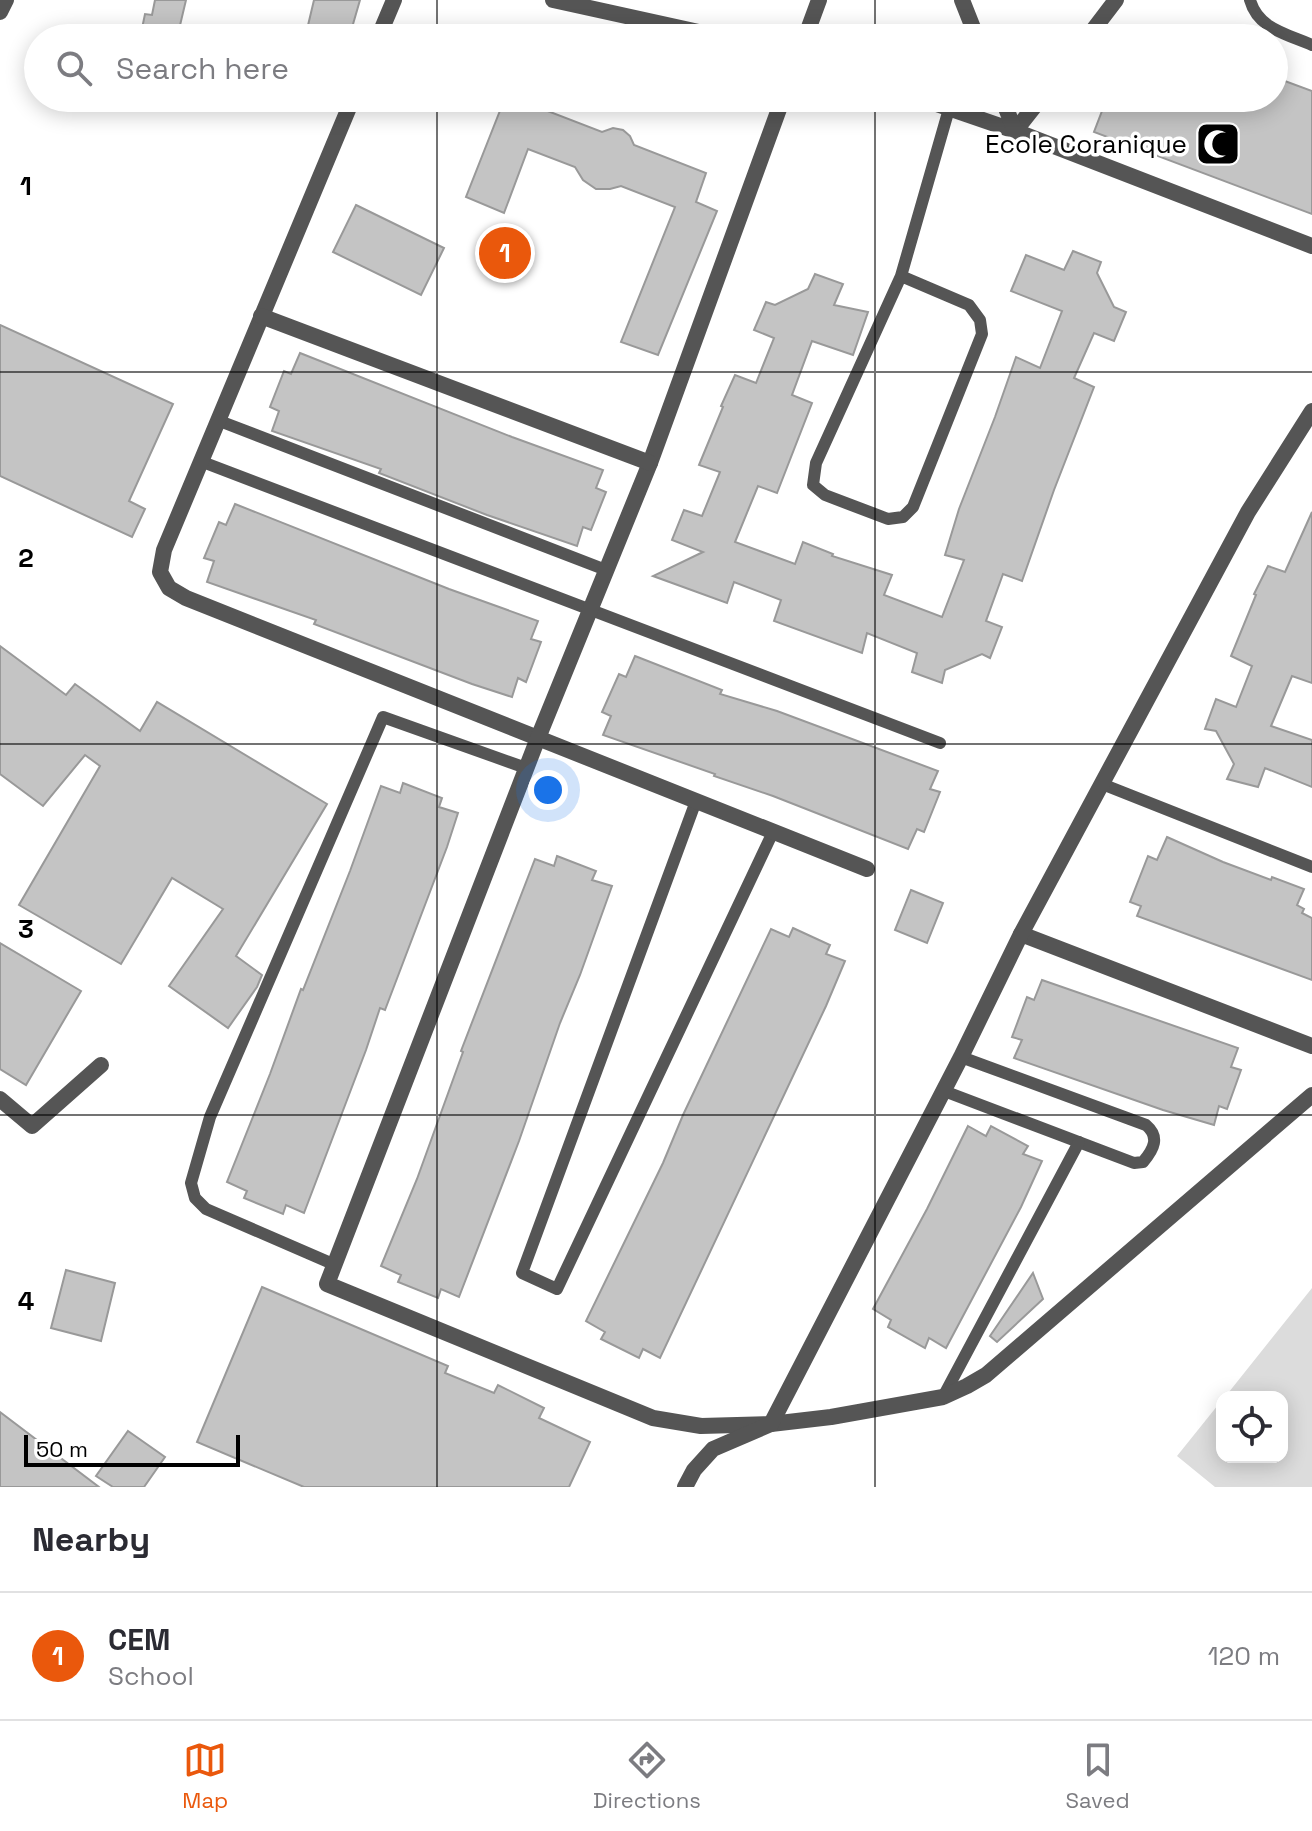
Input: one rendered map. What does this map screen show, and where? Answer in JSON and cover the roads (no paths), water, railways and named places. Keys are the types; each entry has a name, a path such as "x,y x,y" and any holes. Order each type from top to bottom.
{"street":[{"path":"0,12 6,0"},
{"path":"384,24 394,0"},
{"path":"553,0 662,24"},
{"path":"810,24 819,0"},
{"path":"962,0 971,24"},
{"path":"1098,24 1116,0"},
{"path":"347,112 164,550 160,572 169,588 186,598 867,869"},
{"path":"778,112 650,463 526,768 327,1284 653,1418 701,1426 771,1424 844,1415 943,1397 986,1375 1312,1095"},
{"path":"958,112 1015,131 1312,246"},
{"path":"1008,112 1015,131"},
{"path":"1015,131 1030,112"},
{"path":"261,316 650,463"},
{"path":"685,1487 694,1470 713,1449 771,1424 944,1091 1021,934 1248,512 1312,411"},
{"path":"1021,934 1312,1046"},
{"path":"0,1099 32,1126 101,1065"}],"lane":[{"path":"1250,0 1253,10 1264,24"},
{"path":"1288,35 1312,45"},
{"path":"901,276 969,305 980,320 982,334 913,507 903,517 888,519 825,495 813,485 816,463 901,276 948,112"},
{"path":"217,420 606,570"},
{"path":"200,461 940,743"},
{"path":"333,1264 206,1209 195,1198 191,1183 210,1117 383,717 526,768"},
{"path":"1102,784 1312,867"},
{"path":"696,801 522,1273 557,1289 773,832"},
{"path":"944,1091 1134,1163 1143,1162 1149,1155 1155,1138 1146,1125 961,1057"},
{"path":"943,1397 1079,1142"}],"place":[{"name":"Ecole Coranique","path":"1218,144"},
{"name":"CEM","path":"505,253"}]}
